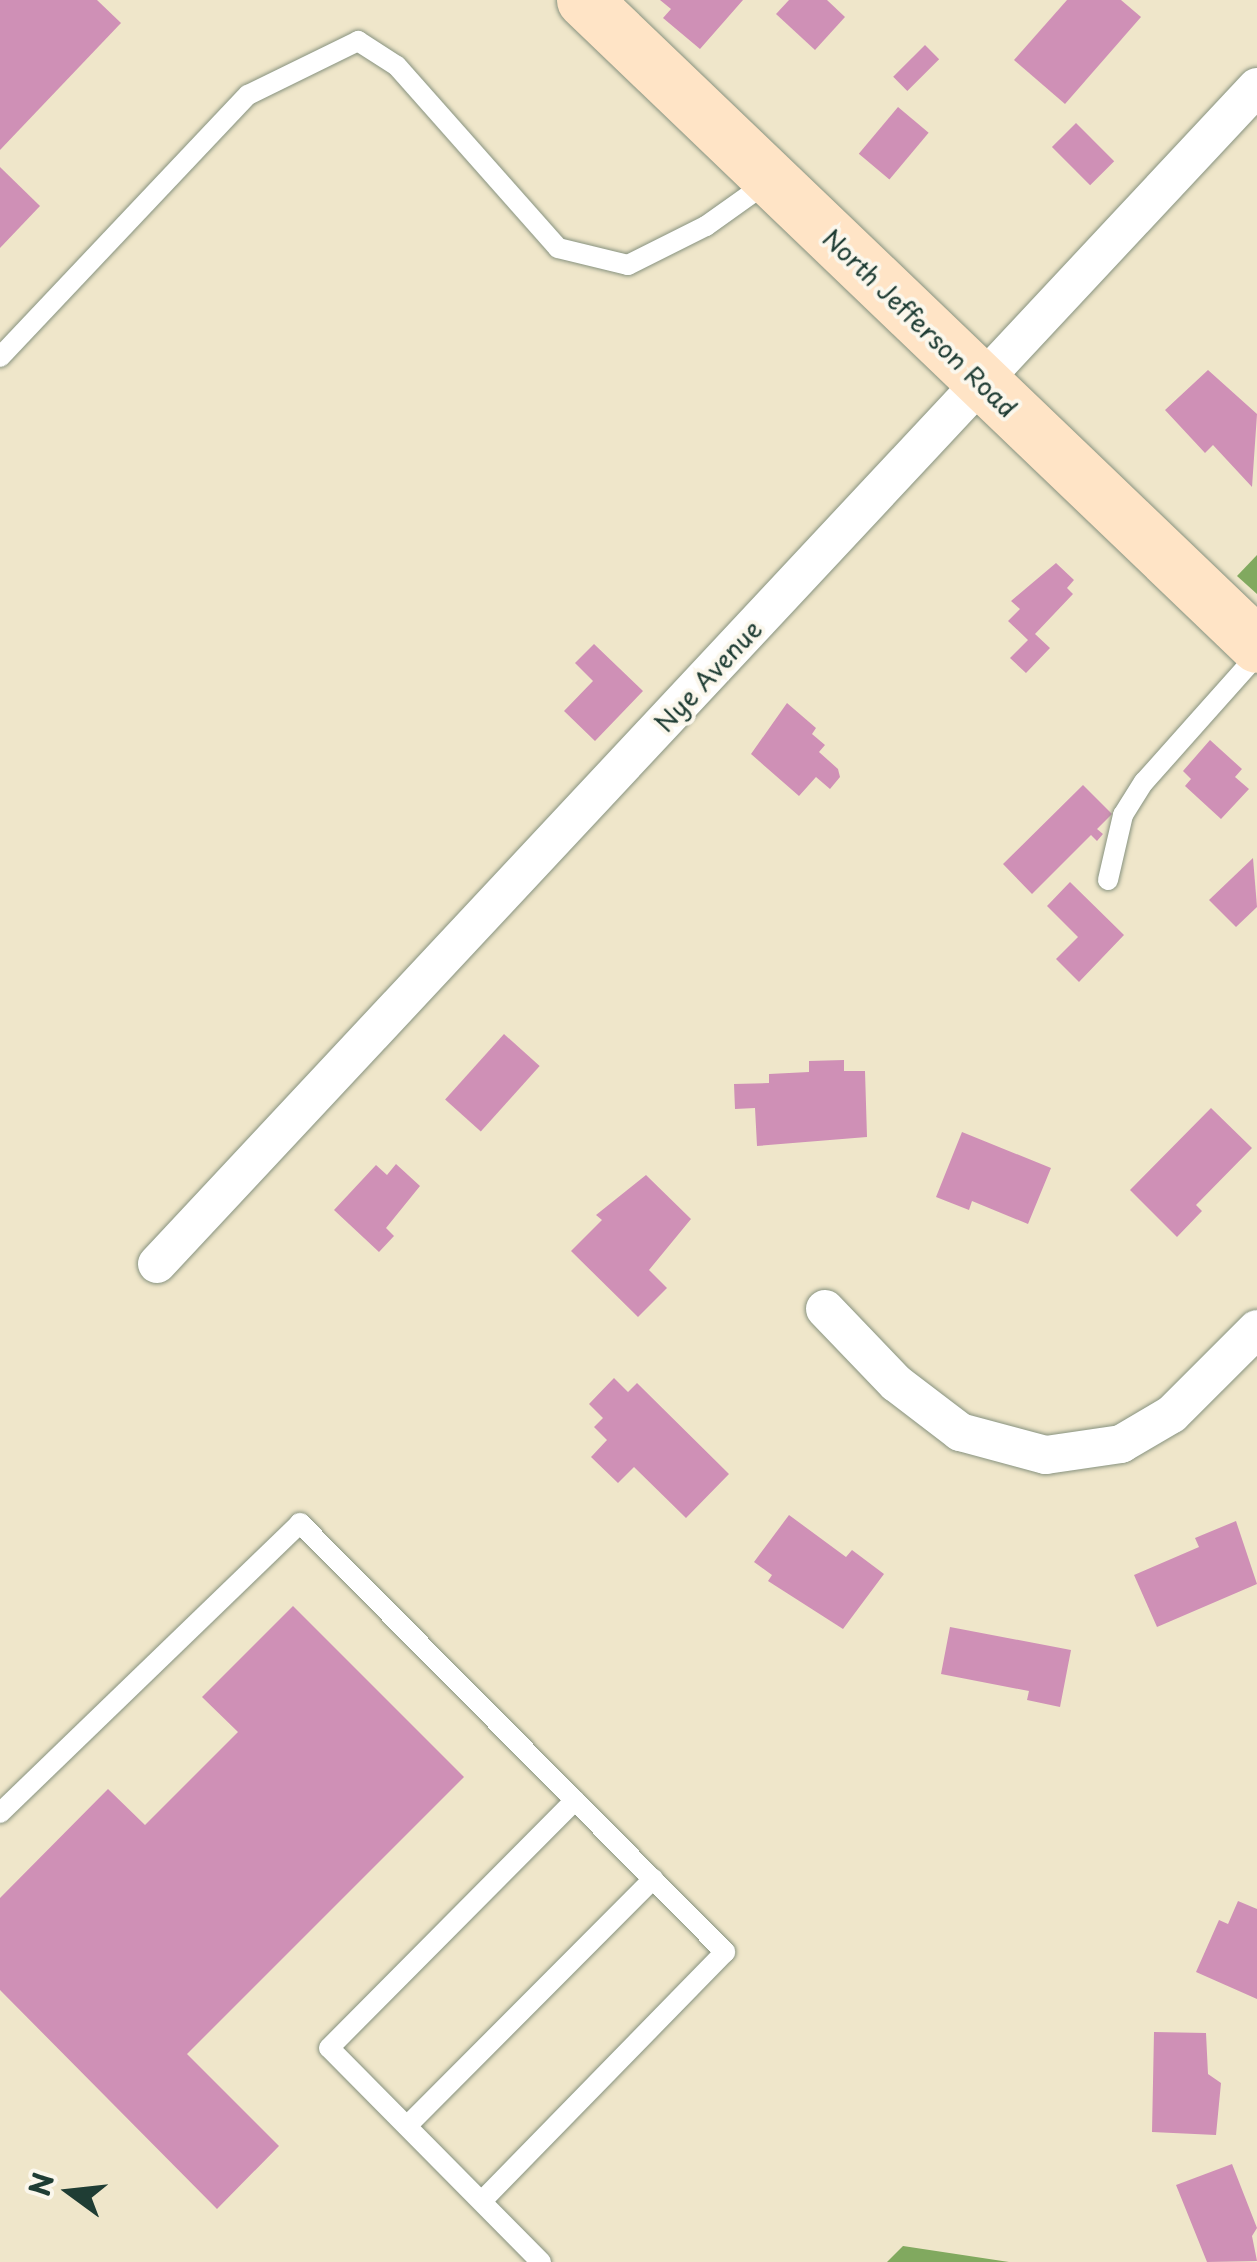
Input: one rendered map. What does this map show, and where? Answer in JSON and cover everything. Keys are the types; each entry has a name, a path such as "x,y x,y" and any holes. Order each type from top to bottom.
{"street":[{"name":"North Jefferson Road","path":"584,0 1257,645"},
{"name":"Nye Avenue","path":"157,1264 386,1026 979,381 1257,86"},
{"path":"826,1309 896,1384 960,1432 1046,1454 1121,1444 1172,1414 1257,1329"}],"lane":[{"path":"0,357 248,95 358,42 396,66 558,248 628,265 706,226 770,180"},
{"path":"1108,880 1123,815 1257,655"},
{"path":"0,1813 300,1523 725,1952 482,2202"},
{"path":"540,2262 329,2048 575,1800"},
{"path":"407,2126 653,1879"}],"green space":[{"path":"1257,555 1257,594 1237,576"},
{"path":"903,2246 1009,2262 887,2262"}],"building":[{"path":"0,0 97,0 121,23 0,150"},
{"path":"660,0 743,0 700,49 663,18 671,9"},
{"path":"789,0 827,0 845,17 815,50 776,14"},
{"path":"1067,0 1121,0 1141,17 1065,104 1014,60"},
{"path":"925,45 939,59 907,91 893,77"},
{"path":"898,107 929,133 889,179 859,154"},
{"path":"1076,123 1114,161 1090,185 1052,147"},
{"path":"0,167 40,206 0,248"},
{"path":"1208,370 1257,414 1252,487 1213,445 1205,453 1165,410"},
{"path":"1056,563 1074,580 1067,588 1073,594 1035,634 1050,648 1026,673 1010,658 1028,640 1008,621 1020,609 1011,601"},
{"path":"594,644 643,691 595,741 564,711 593,681 575,663"},
{"path":"787,703 816,728 812,734 825,745 819,752 838,769 840,777 830,789 816,777 799,796 751,754"},
{"path":"1210,740 1242,769 1235,777 1249,789 1221,819 1185,786 1191,779 1183,771"},
{"path":"1083,785 1112,814 1097,829 1103,834 1097,841 1091,835 1032,894 1003,864"},
{"path":"1253,858 1257,907 1236,927 1209,900"},
{"path":"1070,882 1124,935 1079,982 1056,959 1078,937 1047,906"},
{"path":"504,1034 540,1066 481,1132 445,1099"},
{"path":"844,1060 844,1071 865,1071 867,1137 757,1146 755,1108 735,1109 734,1084 769,1083 769,1074 809,1072 809,1061"},
{"path":"1211,1108 1252,1148 1196,1205 1202,1211 1177,1237 1130,1190"},
{"path":"962,1132 1051,1168 1028,1224 972,1201 969,1210 936,1197"},
{"path":"396,1164 420,1186 386,1228 394,1236 379,1252 334,1210 376,1165 387,1175"},
{"path":"646,1175 691,1219 649,1270 667,1288 638,1317 571,1251 602,1220 596,1215"},
{"path":"614,1378 628,1392 637,1383 729,1474 686,1518 634,1467 618,1483 591,1457 607,1440 594,1427 603,1418 589,1404"},
{"path":"789,1515 846,1557 852,1550 884,1574 843,1629 768,1581 772,1575 754,1562"},
{"path":"1236,1521 1257,1584 1157,1627 1134,1575 1199,1547 1195,1538"},
{"path":"293,1606 464,1777 187,2054 279,2146 217,2209 0,1990 0,1898 108,1789 145,1825 238,1732 202,1697"},
{"path":"950,1627 1071,1650 1060,1707 1027,1700 1029,1691 941,1674"},
{"path":"1238,1901 1257,1909 1257,1999 1196,1972 1219,1920 1228,1924"},
{"path":"1154,2032 1206,2033 1208,2074 1221,2083 1216,2135 1152,2132"},
{"path":"1232,2164 1257,2228 1252,2236 1257,2261 1207,2262 1176,2185"}]}
